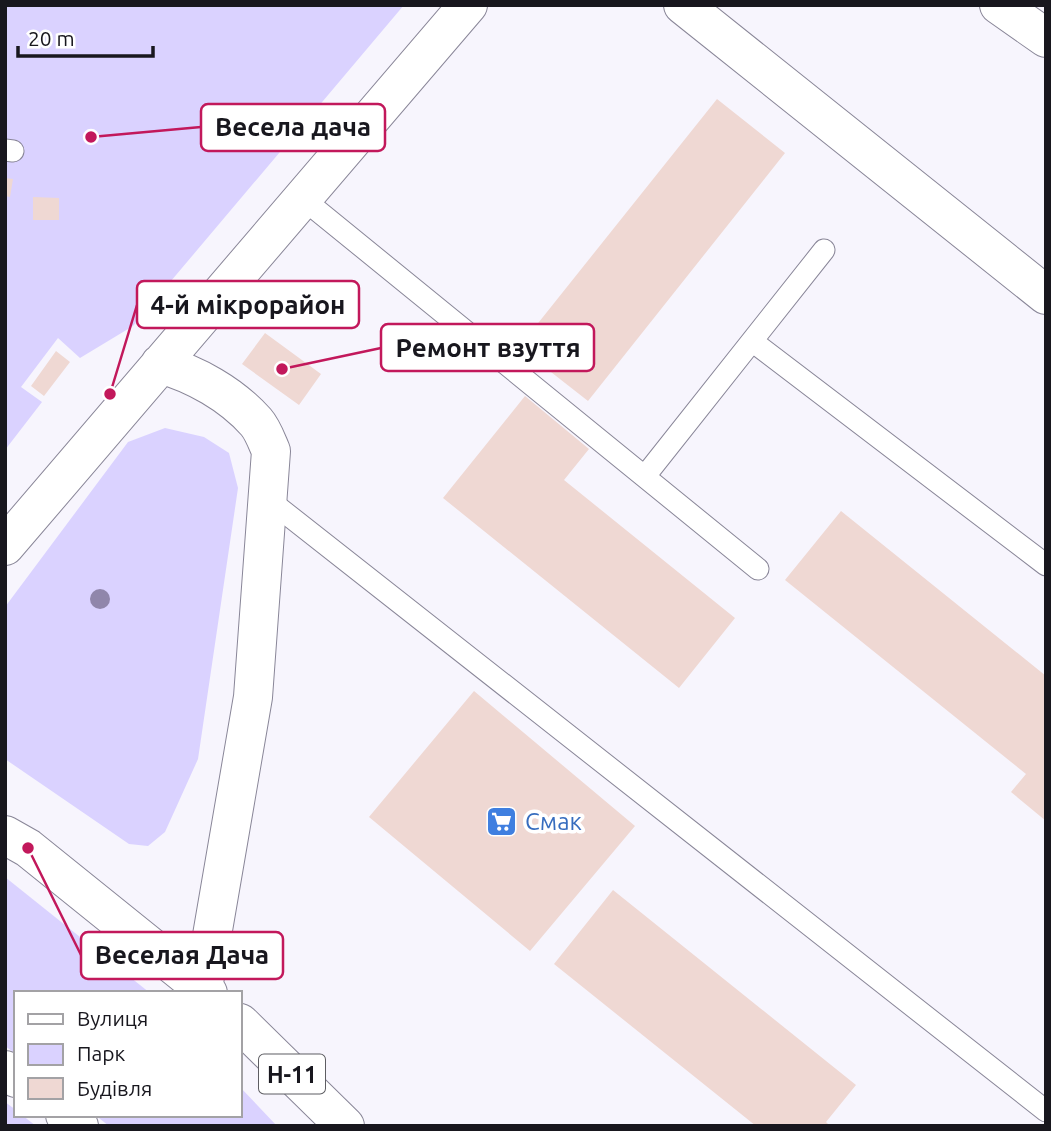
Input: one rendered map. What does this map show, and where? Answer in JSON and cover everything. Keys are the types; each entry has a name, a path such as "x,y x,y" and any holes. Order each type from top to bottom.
{"street":[{"path":"5,546 468,5"},
{"path":"683,5 1046,295"},
{"path":"999,5 1046,38"},
{"path":"5,835 28,848 206,990 253,697 270,500 271,451 257,423 192,374 160,364"},
{"name":"Н-11","path":"242,1025 345,1126"}],"lane":[{"path":"302,198 758,569"},
{"path":"645,476 824,250"},
{"path":"752,341 1046,565"},
{"path":"270,500 1046,1111"}],"green space":[{"path":"5,5 404,5 133,326 80,358 58,338 21,387 42,402 5,450"},
{"path":"165,428 204,437 229,453 238,488 198,759 165,832 148,846 129,844 5,759 5,607 128,442"},
{"path":"5,877 148,991 14,991 14,1053 5,1046"},
{"path":"242,1089 277,1126 109,1126 98,1117 242,1117"},
{"path":"5,1102 14,1109 14,1117 25,1117 36,1126 5,1126"}],"building":[{"path":"717,99 785,153 588,401 519,347"},
{"path":"5,178 13,179 10,197 5,196"},
{"path":"33,197 59,198 59,220 33,220"},
{"path":"265,333 321,374 299,405 242,364"},
{"path":"56,351 70,362 44,396 31,386"},
{"path":"525,396 589,449 564,480 735,618 679,688 443,498"},
{"path":"841,511 1046,676 1046,821 1011,792 1026,774 785,580"},
{"name":"Смак","path":"474,691 635,826 530,951 369,817"},
{"path":"613,890 856,1085 826,1122 830,1126 756,1126 554,964"}],"place":[{"name":"Весела дача","path":"91,137"},
{"name":"Ремонт взуття","path":"282,369"},
{"name":"4-й мікрорайон","path":"110,394"},
{"name":"Смак","path":"502,821"},
{"name":"Веселая Дача","path":"28,848"}]}
